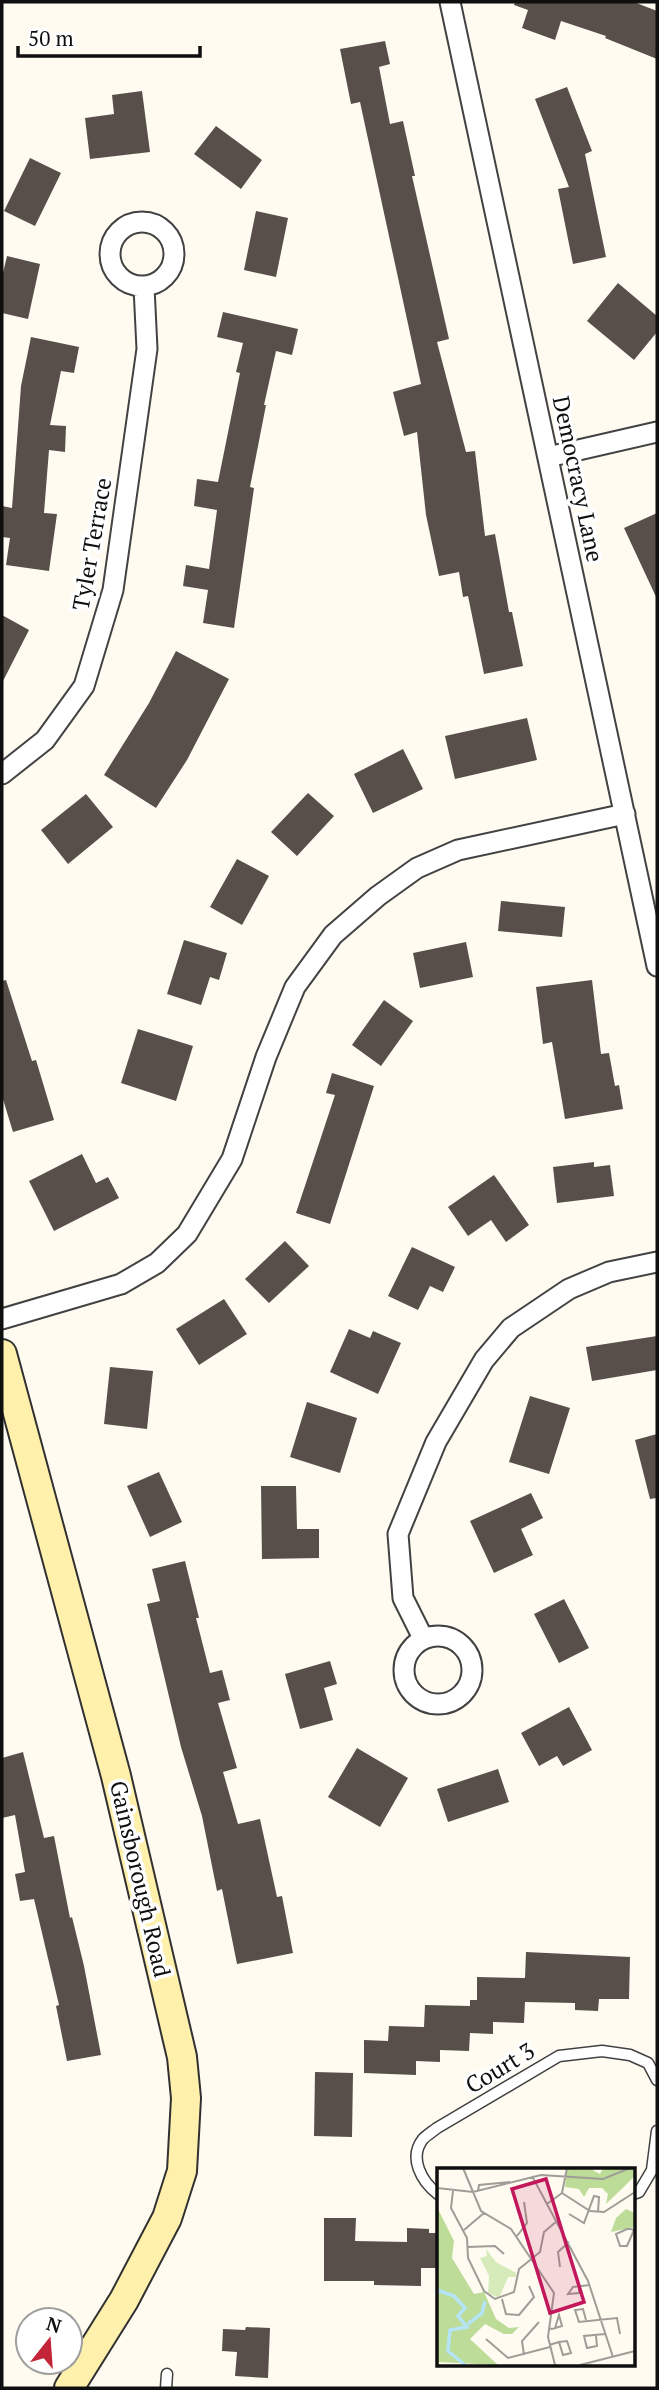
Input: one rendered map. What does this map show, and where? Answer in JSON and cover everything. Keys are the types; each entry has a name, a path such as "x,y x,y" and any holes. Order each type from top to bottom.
{"street":[{"name":"Democracy Lane","path":"450,2 657,966"},
{"name":"Tyler Terrace","path":"2,774 45,740 84,686 113,590 147,349 144,287"},
{"path":"548,457 657,432"},
{"path":"2,1319 121,1284 158,1263 187,1234 232,1158 266,1057 295,987 333,935 378,896 417,869 458,850 625,814"},
{"path":"423,1639 403,1598 398,1534 436,1442 484,1360 511,1328 569,1289 609,1272 657,1262"},
{"name":"Gainsborough Road","path":"2,1354 116,1776 182,2057 186,2098 182,2171 167,2218 124,2301 69,2388"}],"lane":[{"name":"Court 3","path":"437,2193 421,2176 416,2160 422,2141 437,2128 559,2056 602,2051 630,2054 648,2063 657,2080"},
{"path":"634,2194 639,2192 652,2170 657,2131"},
{"path":"166,2388 167,2374"}],"building":[{"path":"515,2 634,2 657,11 657,59 605,38 606,36 561,21 555,40 522,28 528,10 514,5"},
{"path":"385,41 390,64 379,67 390,124 403,121 415,176 412,176 449,339 437,342 466,452 475,451 485,536 495,534 509,612 512,612 523,666 484,674 468,596 463,597 459,572 439,576 426,515 417,432 404,436 393,392 421,384 360,102 351,104 340,49"},
{"path":"567,87 592,151 585,154 606,257 573,264 558,189 569,187 535,99"},
{"path":"142,91 150,152 90,159 85,118 114,114 112,95"},
{"path":"216,126 262,160 241,189 194,154"},
{"path":"30,158 61,173 35,226 4,211"},
{"path":"256,211 288,218 276,277 244,270"},
{"path":"7,256 40,264 28,319 2,313 2,277"},
{"path":"618,283 657,316 657,332 634,360 587,321"},
{"path":"223,312 298,329 292,355 276,351 264,405 250,487 254,488 234,628 203,623 208,590 183,586 186,565 209,569 217,510 194,506 197,479 218,482 240,373 236,372 243,343 217,337"},
{"path":"31,337 79,347 74,373 61,371 50,425 66,426 65,452 49,450 44,513 57,514 49,571 6,565 10,538 2,537 2,506 12,508 21,386"},
{"path":"657,513 657,599 624,528"},
{"path":"2,615 29,630 2,683"},
{"path":"176,651 229,679 187,760 156,808 104,775 149,703"},
{"path":"527,718 537,760 455,779 445,736"},
{"path":"403,749 423,789 373,813 354,774"},
{"path":"308,793 334,816 297,856 271,832"},
{"path":"86,794 113,827 68,864 41,830"},
{"path":"237,859 269,876 242,925 210,907"},
{"path":"501,901 565,907 562,937 498,931"},
{"path":"184,940 227,953 219,980 210,977 201,1005 167,994"},
{"path":"466,942 473,977 420,988 413,953"},
{"path":"6,980 32,1061 36,1060 54,1120 13,1132 2,1096 2,981"},
{"path":"592,980 601,1054 609,1053 615,1086 619,1085 623,1109 565,1119 552,1042 543,1044 536,987"},
{"path":"384,1000 413,1021 381,1066 352,1045"},
{"path":"138,1029 193,1046 176,1101 121,1083"},
{"path":"332,1073 374,1086 330,1224 296,1213 335,1095 326,1093"},
{"path":"82,1154 96,1183 108,1177 119,1198 54,1231 29,1181"},
{"path":"594,1162 594,1167 610,1165 614,1196 557,1203 553,1167"},
{"path":"494,1175 529,1225 506,1242 491,1220 468,1236 448,1207"},
{"path":"285,1241 309,1266 269,1303 245,1279"},
{"path":"412,1247 455,1267 443,1292 430,1286 418,1310 388,1296"},
{"path":"224,1299 247,1334 199,1365 176,1329"},
{"path":"349,1329 370,1338 373,1331 401,1343 378,1394 330,1372"},
{"path":"657,1336 657,1370 592,1381 586,1347"},
{"path":"110,1367 153,1371 147,1429 104,1424"},
{"path":"530,1396 570,1408 549,1474 509,1462"},
{"path":"307,1402 357,1418 340,1473 290,1457"},
{"path":"657,1434 657,1498 650,1499 635,1440"},
{"path":"159,1472 182,1522 150,1537 127,1486"},
{"path":"261,1486 296,1486 297,1529 319,1529 319,1558 262,1559"},
{"path":"531,1493 543,1518 521,1529 533,1555 494,1573 470,1521"},
{"path":"185,1561 210,1673 222,1670 230,1700 218,1703 237,1768 223,1772 238,1824 260,1819 277,1897 282,1896 293,1953 237,1964 222,1889 217,1891 202,1816 181,1747 147,1604 160,1601 152,1569"},
{"path":"564,1599 589,1648 559,1663 534,1614"},
{"path":"330,1661 337,1684 324,1688 333,1720 300,1729 285,1674"},
{"path":"569,1707 592,1750 563,1766 557,1756 539,1766 521,1733"},
{"path":"357,1748 408,1778 380,1827 328,1797"},
{"path":"23,1752 44,1838 54,1836 101,2055 67,2061 56,2006 59,2005 34,1899 20,1901 15,1874 25,1872 15,1815 2,1818 2,1758"},
{"path":"498,1769 509,1802 448,1822 437,1789"},
{"path":"526,1952 630,1957 629,1999 599,1999 598,2011 575,2010 575,2003 525,2002 524,2023 493,2022 493,2034 470,2033 469,2051 440,2050 440,2062 416,2061 416,2075 364,2073 364,2040 388,2041 389,2026 424,2027 425,2005 470,2006 470,2000 477,2000 477,1977 525,1978"},
{"path":"315,2072 353,2073 352,2137 314,2136"},
{"path":"324,2218 356,2218 355,2241 407,2242 407,2228 429,2229 429,2233 437,2233 437,2268 421,2268 421,2286 374,2285 374,2281 324,2281"},
{"path":"246,2327 270,2328 268,2378 235,2376 237,2352 222,2351 223,2329 245,2330"}]}
